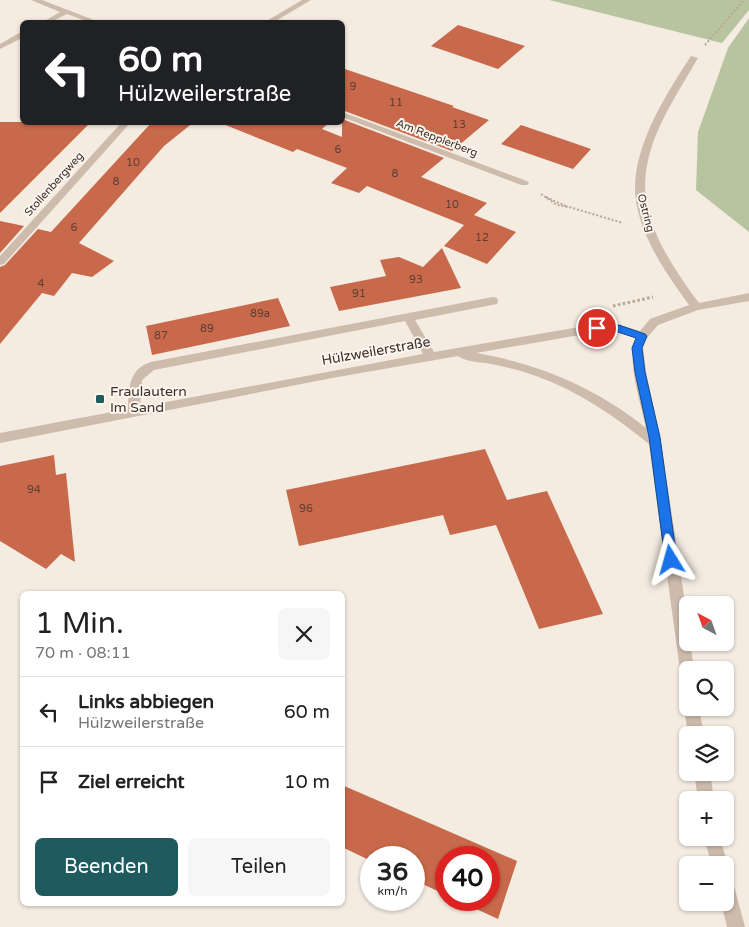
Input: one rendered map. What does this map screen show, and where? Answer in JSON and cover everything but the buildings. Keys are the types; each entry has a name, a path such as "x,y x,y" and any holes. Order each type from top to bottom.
{"street":[{"path":"35,0 89,20"},
{"path":"272,20 307,0"},
{"path":"50,20 65,12"},
{"path":"0,47 20,36"},
{"name":"Ostring","path":"694,58 661,115 645,157 639,187 650,231 684,291 696,307"},
{"name":"Am Repplerberg","path":"345,115 524,183"},
{"name":"Stollenbergweg","path":"0,262 124,125"},
{"path":"686,661 655,442 637,348 642,336 654,322 696,307 749,297"},
{"path":"134,411 136,377 151,366 493,300"},
{"path":"407,316 426,346 430,357"},
{"name":"Hülzweilerstraße","path":"0,438 134,411 597,328 619,329 642,336"},
{"path":"451,353 499,360 540,372 588,394 619,414 655,442"},
{"path":"732,911 736,927"}],"path":[{"path":"694,58 744,0"},
{"path":"524,183 544,195 551,203 564,208 569,207 650,231"}],"green space":[{"path":"549,0 749,0 749,10 722,43"},
{"path":"749,18 749,232 696,190 698,132 728,48"}],"place":[{"name":"Fraulautern Im Sand","path":"100,399"}],"route":[{"path":"597,328 619,329 642,336 637,348 640,372 654,437 671,560"}]}
